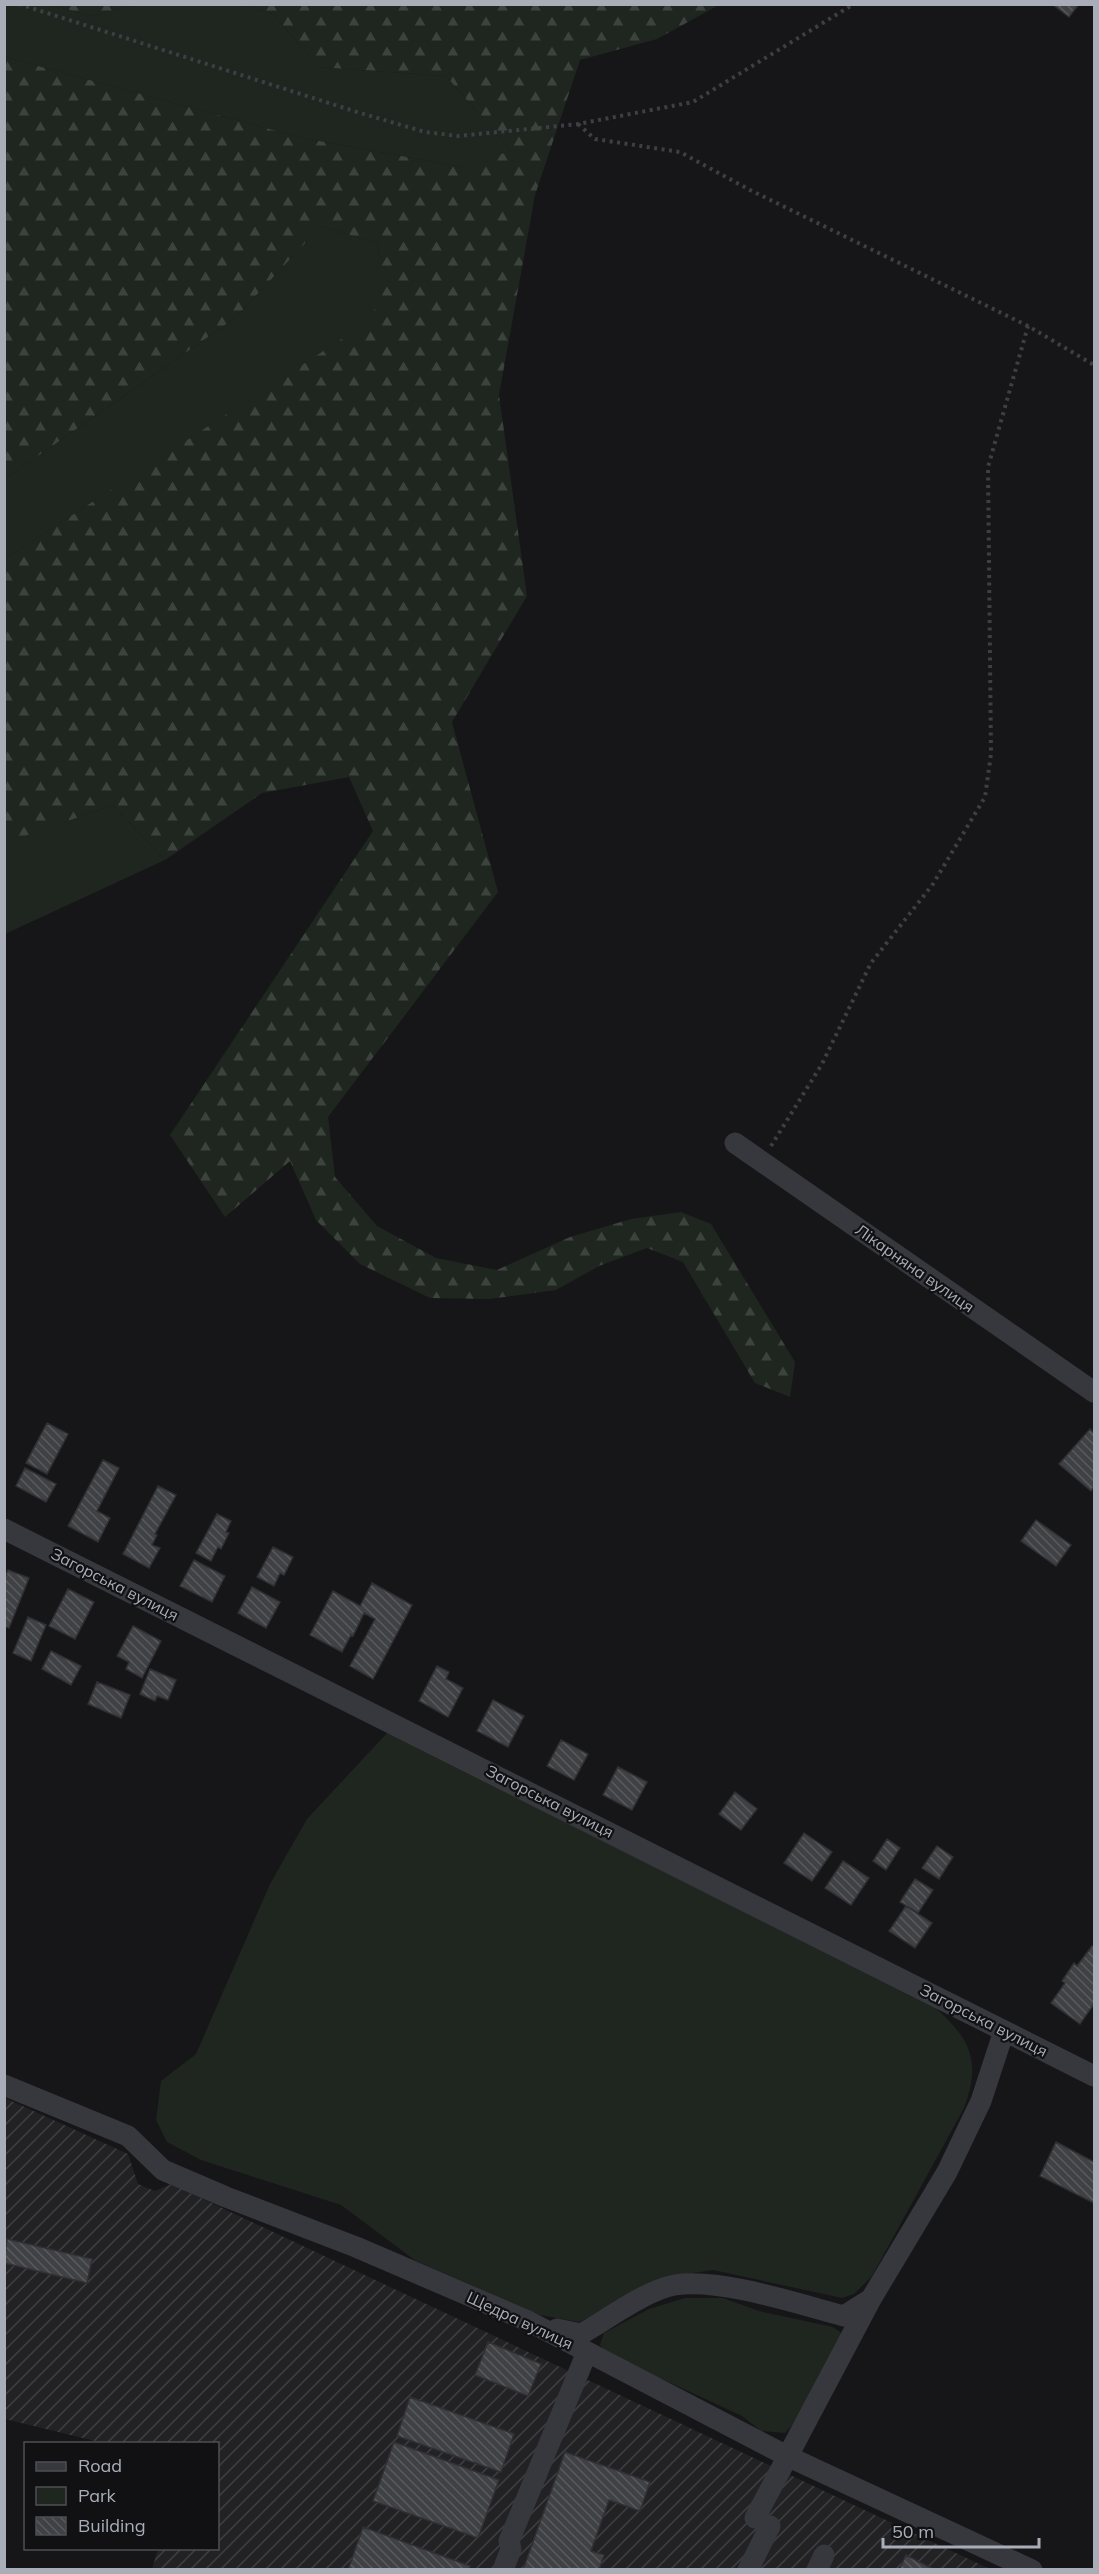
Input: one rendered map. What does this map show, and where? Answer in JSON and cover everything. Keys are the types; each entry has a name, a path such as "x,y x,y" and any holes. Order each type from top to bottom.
{"street":[{"name":"Лікарняна вулиця","path":"735,1143 1095,1392"},
{"name":"Загорська вулиця","path":"4,1529 784,1918 1095,2076"},
{"path":"748,2570 762,2522 787,2456 872,2299 946,2172 981,2102 1004,2031"},
{"name":"Щедра вулиця","path":"4,2085 128,2136 164,2170 226,2198 356,2247 528,2321 787,2456 1032,2570"},
{"path":"528,2321 581,2334 654,2293 675,2285 707,2284 844,2316 872,2299"},
{"path":"503,2570 511,2548 509,2541 587,2352"}],"path":[{"path":"19,4 425,132 458,136 578,124 693,102 854,4"},
{"path":"578,124 595,139 680,152 750,190 1028,326 1095,365"},
{"path":"761,1162 822,1064 870,963 933,884 985,797 992,754 988,467 1028,326"}],"shaded area":[{"path":"5,2098 128,2154 138,2184 155,2191 171,2184 990,2569 152,2569 158,2550 219,2550 219,2442 99,2442 5,2419"}],"green space":[{"path":"4,5 52,5 91,16 134,5 242,5 273,14 318,67 446,76 512,152 462,167 303,138 5,57"},
{"path":"52,5 134,5 91,16"},
{"path":"242,5 719,5 657,39 580,60 535,195 499,395 527,596 452,722 498,892 328,1117 335,1177 377,1226 436,1258 497,1270 570,1237 631,1219 681,1212 711,1224 795,1362 790,1397 755,1383 683,1262 647,1248 599,1266 556,1290 489,1299 430,1298 360,1264 316,1220 290,1161 225,1217 170,1135 373,831 349,777 262,793 165,860 113,805 5,843 5,559 374,318 379,244 321,226 235,318 5,479 5,57 303,138 462,167 511,151 446,76 318,67 273,14"},
{"path":"321,226 379,244 375,318 5,559 5,479 235,318"},
{"path":"113,805 165,860 5,934 4,843"},
{"path":"388,1732 931,2004 954,2027 963,2038 972,2062 970,2090 964,2108 872,2276 854,2294 842,2298 713,2270 675,2276 579,2322 540,2315 416,2261 341,2205 201,2160 167,2142 156,2120 161,2081 196,2054 270,1884 307,1819"},
{"path":"685,2298 723,2298 759,2311 833,2327 843,2334 802,2415 785,2433 761,2431 742,2416 608,2354 600,2345 604,2333 649,2309"}],"building":[{"path":"1052,4 1079,4 1069,17"},
{"path":"47,1423 68,1434 47,1474 26,1463"},
{"path":"1090,1429 1094,1433 1094,1487 1091,1491 1059,1464"},
{"path":"103,1460 119,1468 97,1511 110,1518 98,1542 68,1526"},
{"path":"25,1468 56,1484 46,1502 16,1486"},
{"path":"158,1486 176,1495 155,1534 157,1535 152,1545 160,1548 149,1568 123,1554"},
{"path":"217,1514 231,1521 226,1532 229,1533 221,1549 218,1547 211,1561 196,1553"},
{"path":"1036,1520 1071,1545 1056,1566 1021,1541"},
{"path":"273,1547 293,1557 284,1575 280,1573 274,1586 257,1577"},
{"path":"194,1560 225,1576 212,1602 180,1586"},
{"path":"8,1570 29,1578 9,1628 4,1626 4,1579"},
{"path":"372,1583 412,1605 373,1679 350,1666 375,1619 364,1613 342,1652 310,1635 333,1591 360,1606"},
{"path":"252,1587 280,1602 266,1628 238,1613"},
{"path":"68,1589 94,1602 75,1639 49,1626"},
{"path":"28,1617 46,1625 31,1661 13,1653"},
{"path":"133,1626 161,1641 142,1678 126,1669 129,1662 117,1656"},
{"path":"51,1651 81,1666 71,1685 42,1669"},
{"path":"437,1666 449,1672 446,1679 463,1688 448,1717 419,1701"},
{"path":"150,1669 176,1680 168,1700 157,1696 155,1701 140,1694"},
{"path":"97,1682 130,1695 121,1718 88,1704"},
{"path":"493,1700 524,1716 508,1747 477,1731"},
{"path":"561,1740 588,1754 574,1780 547,1766"},
{"path":"618,1767 647,1782 632,1810 603,1795"},
{"path":"735,1792 757,1809 741,1830 719,1814"},
{"path":"804,1833 832,1852 812,1881 784,1863"},
{"path":"887,1839 900,1848 886,1870 873,1861"},
{"path":"937,1846 953,1857 939,1879 922,1868"},
{"path":"843,1861 869,1878 851,1905 825,1888"},
{"path":"915,1879 933,1890 918,1913 900,1902"},
{"path":"906,1906 932,1923 915,1948 889,1931"},
{"path":"1092,1946 1094,1947 1094,2004 1080,2024 1051,2003 1065,1983 1062,1981 1074,1963 1077,1966"},
{"path":"1056,2142 1094,2162 1094,2203 1040,2176"},
{"path":"7,2239 92,2259 87,2283 4,2263"},
{"path":"488,2342 541,2364 528,2396 475,2375"},
{"path":"410,2397 514,2434 501,2472 397,2436"},
{"path":"394,2442 499,2480 478,2538 373,2501"},
{"path":"565,2452 650,2482 640,2511 609,2500 591,2551 604,2555 599,2570 523,2570"},
{"path":"363,2527 470,2566 469,2570 348,2570"},
{"path":"906,2555 935,2570 899,2570"}]}
